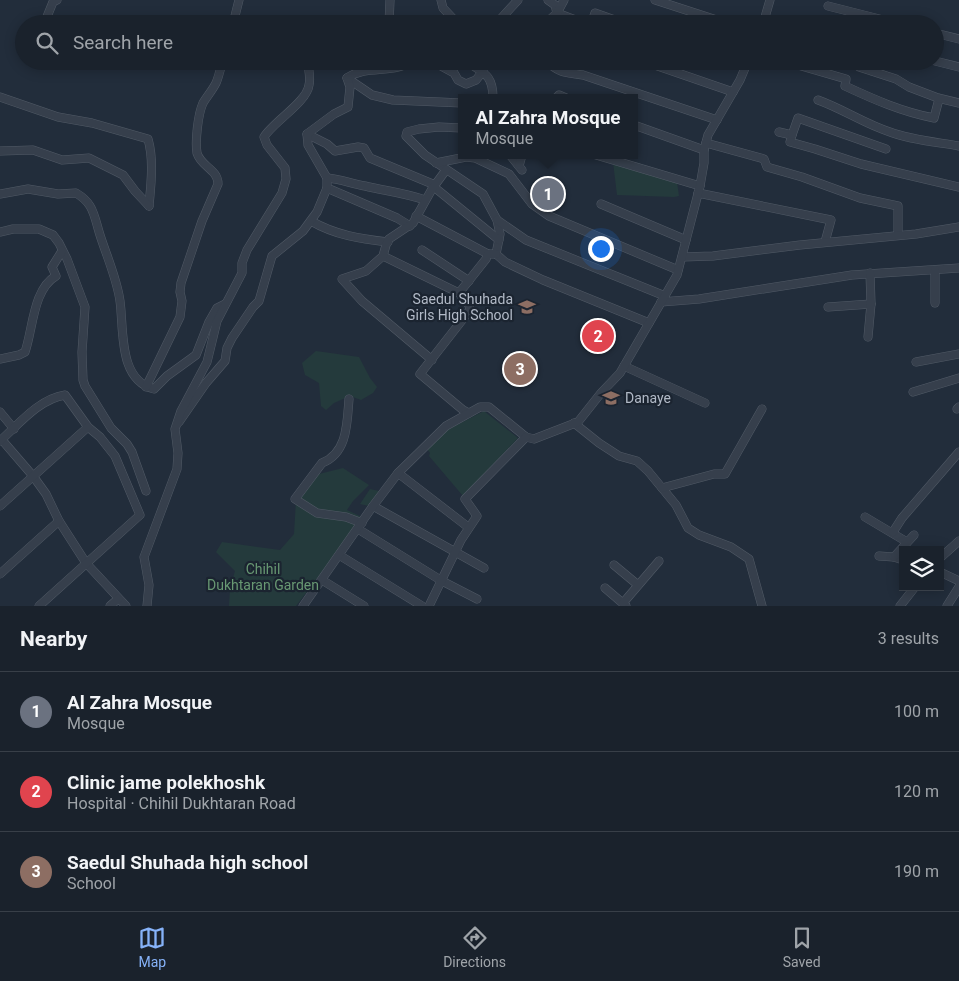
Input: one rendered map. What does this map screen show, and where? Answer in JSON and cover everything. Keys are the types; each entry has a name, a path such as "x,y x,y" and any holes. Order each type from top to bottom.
{"street":[{"path":"48,15 53,2 57,0"},
{"path":"235,15 239,0"},
{"path":"389,15 390,0"},
{"path":"441,0 443,8 450,15"},
{"path":"504,15 518,0"},
{"path":"548,0 555,5 557,13"},
{"path":"555,15 564,0"},
{"path":"656,0 702,15"},
{"path":"760,0 769,1 765,15"},
{"path":"828,6 864,15"},
{"path":"557,13 562,15"},
{"path":"944,35 959,39"},
{"path":"944,63 959,67"},
{"path":"146,387 180,317 182,301 181,283 202,222 218,184 218,178 214,172 204,164 198,155 197,143 203,103 217,81 220,70"},
{"path":"148,604 149,585 144,557 177,469 178,452 175,429 181,411 207,362 217,321 242,273 242,263 247,250 282,193 286,179 285,168 267,145 264,136 269,128 281,120 308,90 310,83 309,70"},
{"path":"347,78 356,72 389,70"},
{"path":"448,70 454,73 463,84 476,80 483,71 493,85 493,94"},
{"path":"557,70 572,75 583,75 716,120"},
{"path":"670,70 733,92"},
{"path":"303,606 373,506 398,474 446,426 480,407 489,407 526,437 534,439 578,422 620,373 678,270 699,190 705,147 716,120 744,70"},
{"path":"815,70 846,79 845,86 896,108 928,117 934,118 939,98"},
{"path":"868,70 896,79 909,87 939,98 959,103"},
{"path":"347,78 372,95 383,98 404,101 434,101 445,104 458,103"},
{"path":"307,134 334,114 348,107 350,87 347,78"},
{"path":"0,97 58,117 92,123 148,138 152,164 149,206 123,174 95,160 89,158 62,160 33,150 0,151"},
{"path":"818,100 838,107 867,123 891,133 959,146"},
{"path":"886,149 798,118 790,142 861,164 959,186"},
{"path":"638,126 705,147 764,159 767,167 802,177 860,198 898,206 898,235"},
{"path":"458,128 419,129 408,132 406,136 425,155 483,194 497,220 500,240 492,254 459,293"},
{"path":"779,132 792,135"},
{"path":"177,423 180,422 206,383 225,361 227,348 232,338 259,300 272,256 303,231 317,212 327,188 327,178 308,145 307,134"},
{"path":"307,134 327,144 335,151 358,147 364,148 370,158 435,186 500,240"},
{"path":"436,163 458,159"},
{"path":"476,159 508,174 532,204 549,216 678,270"},
{"path":"513,159 521,168 522,159"},
{"path":"608,159 699,190 831,220 825,242"},
{"path":"432,360 362,301 342,279 366,271 384,256 388,242 410,226 446,170"},
{"path":"327,178 403,193 426,200"},
{"path":"327,188 397,218 410,226"},
{"path":"0,194 28,189 58,194 76,192 90,205 117,282 124,347 132,373 146,387 154,389 167,376 196,355 209,322 217,308 225,304"},
{"path":"600,204 686,240"},
{"path":"416,216 543,280 649,324"},
{"path":"497,220 526,240 663,299 699,299 792,283 870,274 959,268"},
{"path":"311,221 325,229 363,239 388,242"},
{"path":"682,257 713,256 825,242 916,234 959,227"},
{"path":"0,232 39,229 56,238 67,259 85,307 82,352 85,386 112,428 132,452 146,490"},
{"path":"422,250 468,281"},
{"path":"0,359 25,352 30,337 34,309 44,288 56,276 52,267 62,251"},
{"path":"384,256 459,293 469,305 470,310 420,374 469,413"},
{"path":"935,270 935,303"},
{"path":"868,337 871,304 870,274"},
{"path":"828,308 871,304"},
{"path":"916,362 959,354"},
{"path":"624,366 705,403"},
{"path":"913,392 959,378"},
{"path":"38,606 86,563 140,515 115,456 100,437 88,427 65,395 54,397 44,402 1,441 33,476 46,494 59,521 86,563 126,606"},
{"path":"349,399 346,435 339,449 329,460 322,463 295,498 317,513 346,517 442,581 477,599"},
{"path":"662,488 714,474 725,474 762,409"},
{"path":"0,412 14,429"},
{"path":"574,423 619,456 636,461 648,471 676,504 688,528 698,535 731,547 749,559 762,606"},
{"path":"0,506 88,427"},
{"path":"429,606 454,552 477,516 466,498 526,437"},
{"path":"893,532 902,518 959,452"},
{"path":"398,474 468,528"},
{"path":"373,506 484,568"},
{"path":"865,518 893,532 907,542"},
{"path":"0,574 59,521"},
{"path":"894,557 914,535"},
{"path":"944,555 959,542"},
{"path":"340,555 422,606"},
{"path":"879,556 899,559"},
{"path":"605,588 624,605 659,561"},
{"path":"614,565 638,585"},
{"path":"944,574 959,581"},
{"path":"322,580 364,606"},
{"path":"947,606 959,587"},
{"path":"900,606 912,591"},
{"path":"110,606 118,599"}],"green space":[{"path":"613,162 677,182 679,196 617,195"},
{"path":"316,351 359,357 377,387 373,393 361,400 350,396 334,403 326,410 321,406 319,383 305,375 302,363"},
{"path":"484,411 518,438 463,496 429,456 430,453 427,449 447,430"},
{"name":"Chihil Dukhtaran Garden","path":"343,468 369,485 347,510 362,517 296,606 229,606 230,588 235,571 216,552 222,542 280,550 294,534 296,500 311,479 319,474"},
{"path":"370,489 379,491 369,506 360,504"}],"place":[{"name":"Al Zahra Mosque","path":"548,194"},
{"name":"Saedul Shuhada Girls High School","path":"527,307"},
{"name":"Clinic jame polekhoshk","path":"598,336"},
{"name":"Saedul Shuhada high school","path":"520,369"},
{"name":"Danaye","path":"611,398"}]}
